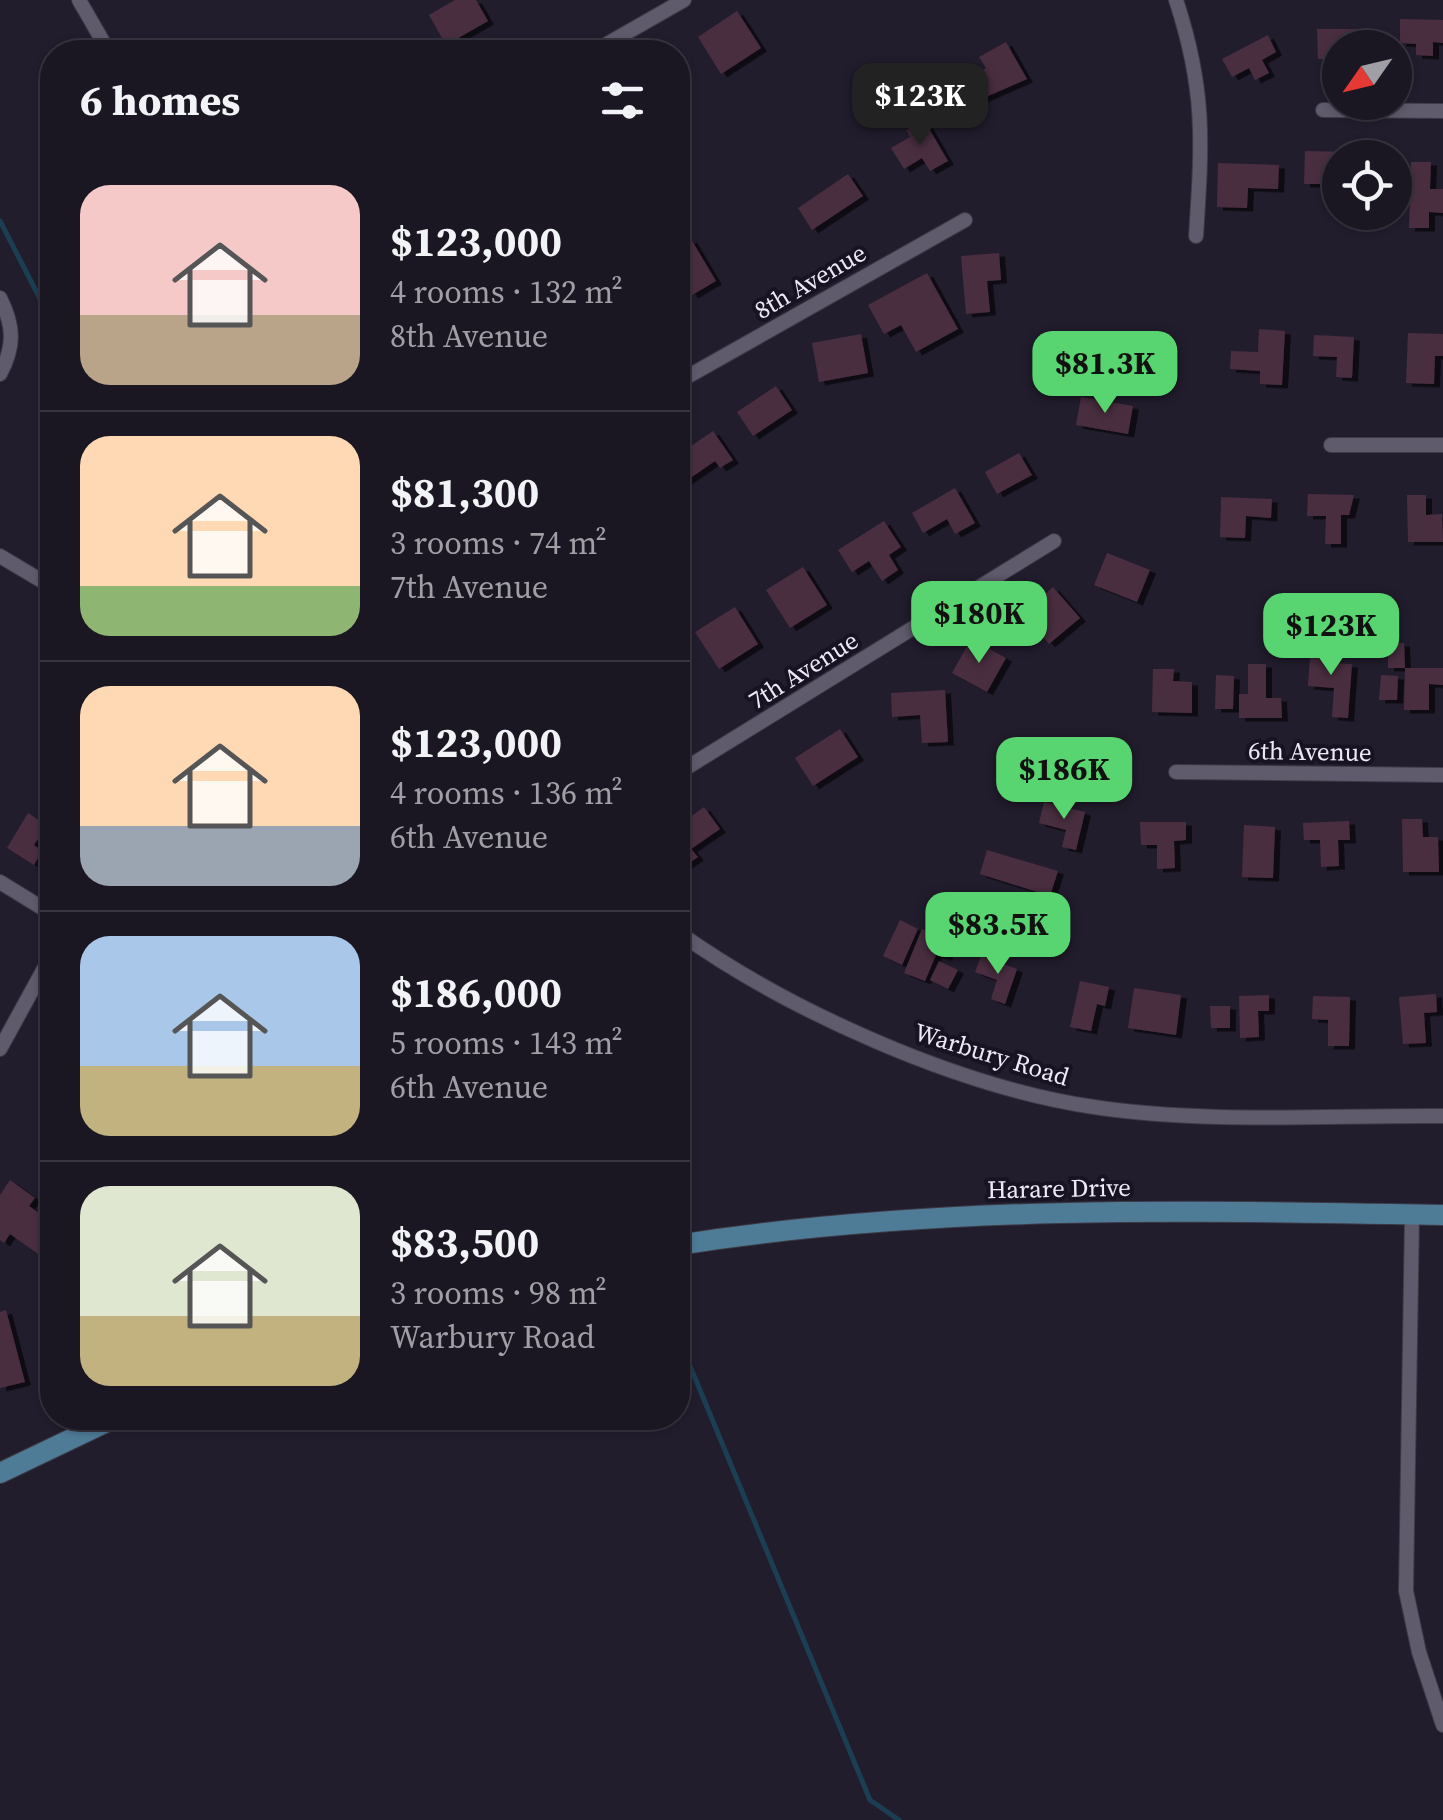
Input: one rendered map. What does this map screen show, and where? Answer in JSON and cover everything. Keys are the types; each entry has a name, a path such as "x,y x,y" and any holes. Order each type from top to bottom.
{"main road":[{"name":"Harare Drive","path":"690,1244 894,1218 1153,1212 1443,1216"},
{"path":"0,1473 90,1430"}],"street":[{"path":"79,0 101,40"},
{"path":"614,40 684,0"},
{"path":"1176,0 1192,48 1203,114 1196,236"},
{"path":"1412,110 1443,110"},
{"name":"8th Avenue","path":"690,375 965,220"},
{"path":"0,298 11,320 13,342 0,374"},
{"path":"1331,444 1443,445"},
{"name":"7th Avenue","path":"690,767 1054,541"},
{"path":"0,556 40,580"},
{"name":"6th Avenue","path":"1176,772 1443,775"},
{"path":"0,882 40,907"},
{"name":"Warbury Road","path":"690,940 776,996 882,1043 1017,1090 1095,1107 1196,1115 1443,1116"},
{"path":"0,1049 40,976"},
{"path":"1412,1215 1406,1592 1418,1652 1443,1725"}],"building":[{"path":"455,0 476,0 488,21 455,40 443,40 429,15"},
{"path":"737,11 761,48 721,74 698,37"},
{"path":"1400,19 1443,20 1443,43 1433,42 1433,56 1416,55 1412,30 1400,30"},
{"path":"1317,29 1363,29 1322,30 1322,59 1318,59"},
{"path":"1268,35 1276,52 1262,60 1269,73 1255,80 1249,68 1232,77 1222,59"},
{"path":"1006,42 1027,79 979,100 967,79 986,68 979,57"},
{"path":"924,120 948,161 930,171 922,158 904,169 891,148 910,137 906,130"},
{"path":"1305,151 1322,151 1322,184 1304,184"},
{"path":"1412,162 1431,162 1430,189 1443,189 1443,213 1429,212 1429,228 1412,228"},
{"path":"1218,163 1279,165 1278,189 1248,188 1247,208 1217,207"},
{"path":"848,174 863,196 812,230 798,208"},
{"path":"690,240 716,281 692,295 690,292"},
{"path":"999,253 1001,280 987,281 990,312 966,314 961,256"},
{"path":"927,273 958,329 916,352 901,325 884,334 868,305"},
{"path":"1259,329 1285,331 1282,385 1260,384 1260,371 1230,369 1231,351 1258,352"},
{"path":"1408,333 1443,334 1443,356 1435,356 1434,384 1406,383"},
{"path":"861,334 868,373 819,382 812,343"},
{"path":"1314,335 1354,337 1352,378 1336,377 1337,357 1313,356"},
{"path":"776,386 792,410 753,436 737,412"},
{"path":"1081,397 1133,406 1128,434 1076,425"},
{"path":"713,431 733,460 720,468 715,461 690,478 690,447"},
{"path":"1019,453 1032,475 997,494 985,472"},
{"path":"955,488 975,523 955,534 947,519 923,533 912,513"},
{"path":"1308,494 1354,495 1349,515 1341,515 1341,544 1325,544 1326,516 1307,516"},
{"path":"1407,495 1426,495 1426,515 1442,514 1443,542 1408,542"},
{"path":"1221,497 1272,499 1271,518 1246,516 1245,538 1220,537"},
{"path":"884,521 901,547 889,555 898,570 882,581 869,561 852,572 838,550"},
{"path":"1107,553 1150,570 1137,602 1094,585"},
{"path":"803,567 827,605 790,628 766,590"},
{"path":"1053,587 1080,618 1049,644 1033,625 1048,612 1035,603"},
{"path":"735,607 758,644 719,669 695,632"},
{"path":"971,639 1006,658 987,692 952,673"},
{"path":"1311,642 1330,644 1329,663 1352,664 1348,718 1332,717 1334,688 1308,686"},
{"path":"1388,643 1404,643 1405,668 1388,668"},
{"path":"1248,664 1266,664 1266,698 1281,698 1282,718 1239,718 1239,694 1248,694"},
{"path":"1405,668 1443,668 1443,685 1429,684 1429,710 1404,710"},
{"path":"1153,669 1174,669 1173,681 1192,682 1192,713 1152,712"},
{"path":"1216,675 1234,676 1233,709 1215,709"},
{"path":"1381,675 1398,676 1397,700 1379,700"},
{"path":"945,690 948,742 922,743 920,715 892,717 891,693"},
{"path":"840,729 858,757 813,786 795,758"},
{"path":"1044,802 1085,812 1076,850 1062,847 1066,830 1039,823"},
{"path":"704,807 720,829 691,849 698,857 690,862 690,817"},
{"path":"28,813 40,821 40,836 34,845 40,854 34,865 7,848"},
{"path":"1402,819 1422,819 1423,837 1438,837 1439,872 1403,872"},
{"path":"1349,821 1350,840 1338,840 1339,866 1321,867 1320,840 1304,840 1303,823"},
{"path":"1140,822 1186,822 1186,840 1174,841 1175,868 1157,869 1157,845 1141,845"},
{"path":"1244,825 1275,827 1273,878 1242,877"},
{"path":"987,850 1058,871 1050,896 980,874"},
{"path":"900,920 918,929 902,965 883,956"},
{"path":"922,929 952,941 946,957 936,955 925,981 904,973"},
{"path":"981,956 1017,969 1005,1004 991,999 997,980 975,972"},
{"path":"939,961 958,970 948,989 930,980"},
{"path":"1080,981 1109,987 1105,1006 1097,1004 1091,1031 1070,1027"},
{"path":"1134,988 1181,995 1176,1035 1128,1028"},
{"path":"1436,994 1437,1012 1424,1013 1426,1043 1403,1044 1399,997"},
{"path":"1269,995 1269,1011 1258,1011 1259,1037 1240,1038 1239,996"},
{"path":"1313,996 1350,997 1349,1046 1328,1046 1328,1020 1312,1019"},
{"path":"1210,1006 1230,1006 1230,1028 1211,1028"},
{"path":"10,1180 35,1198 29,1206 40,1214 40,1255 10,1234 4,1243 0,1240 0,1195"},
{"path":"6,1310 25,1382 0,1388 0,1312"}],"waterway":[{"path":"0,221 40,299"},
{"path":"690,1366 870,1800 899,1820"}]}
